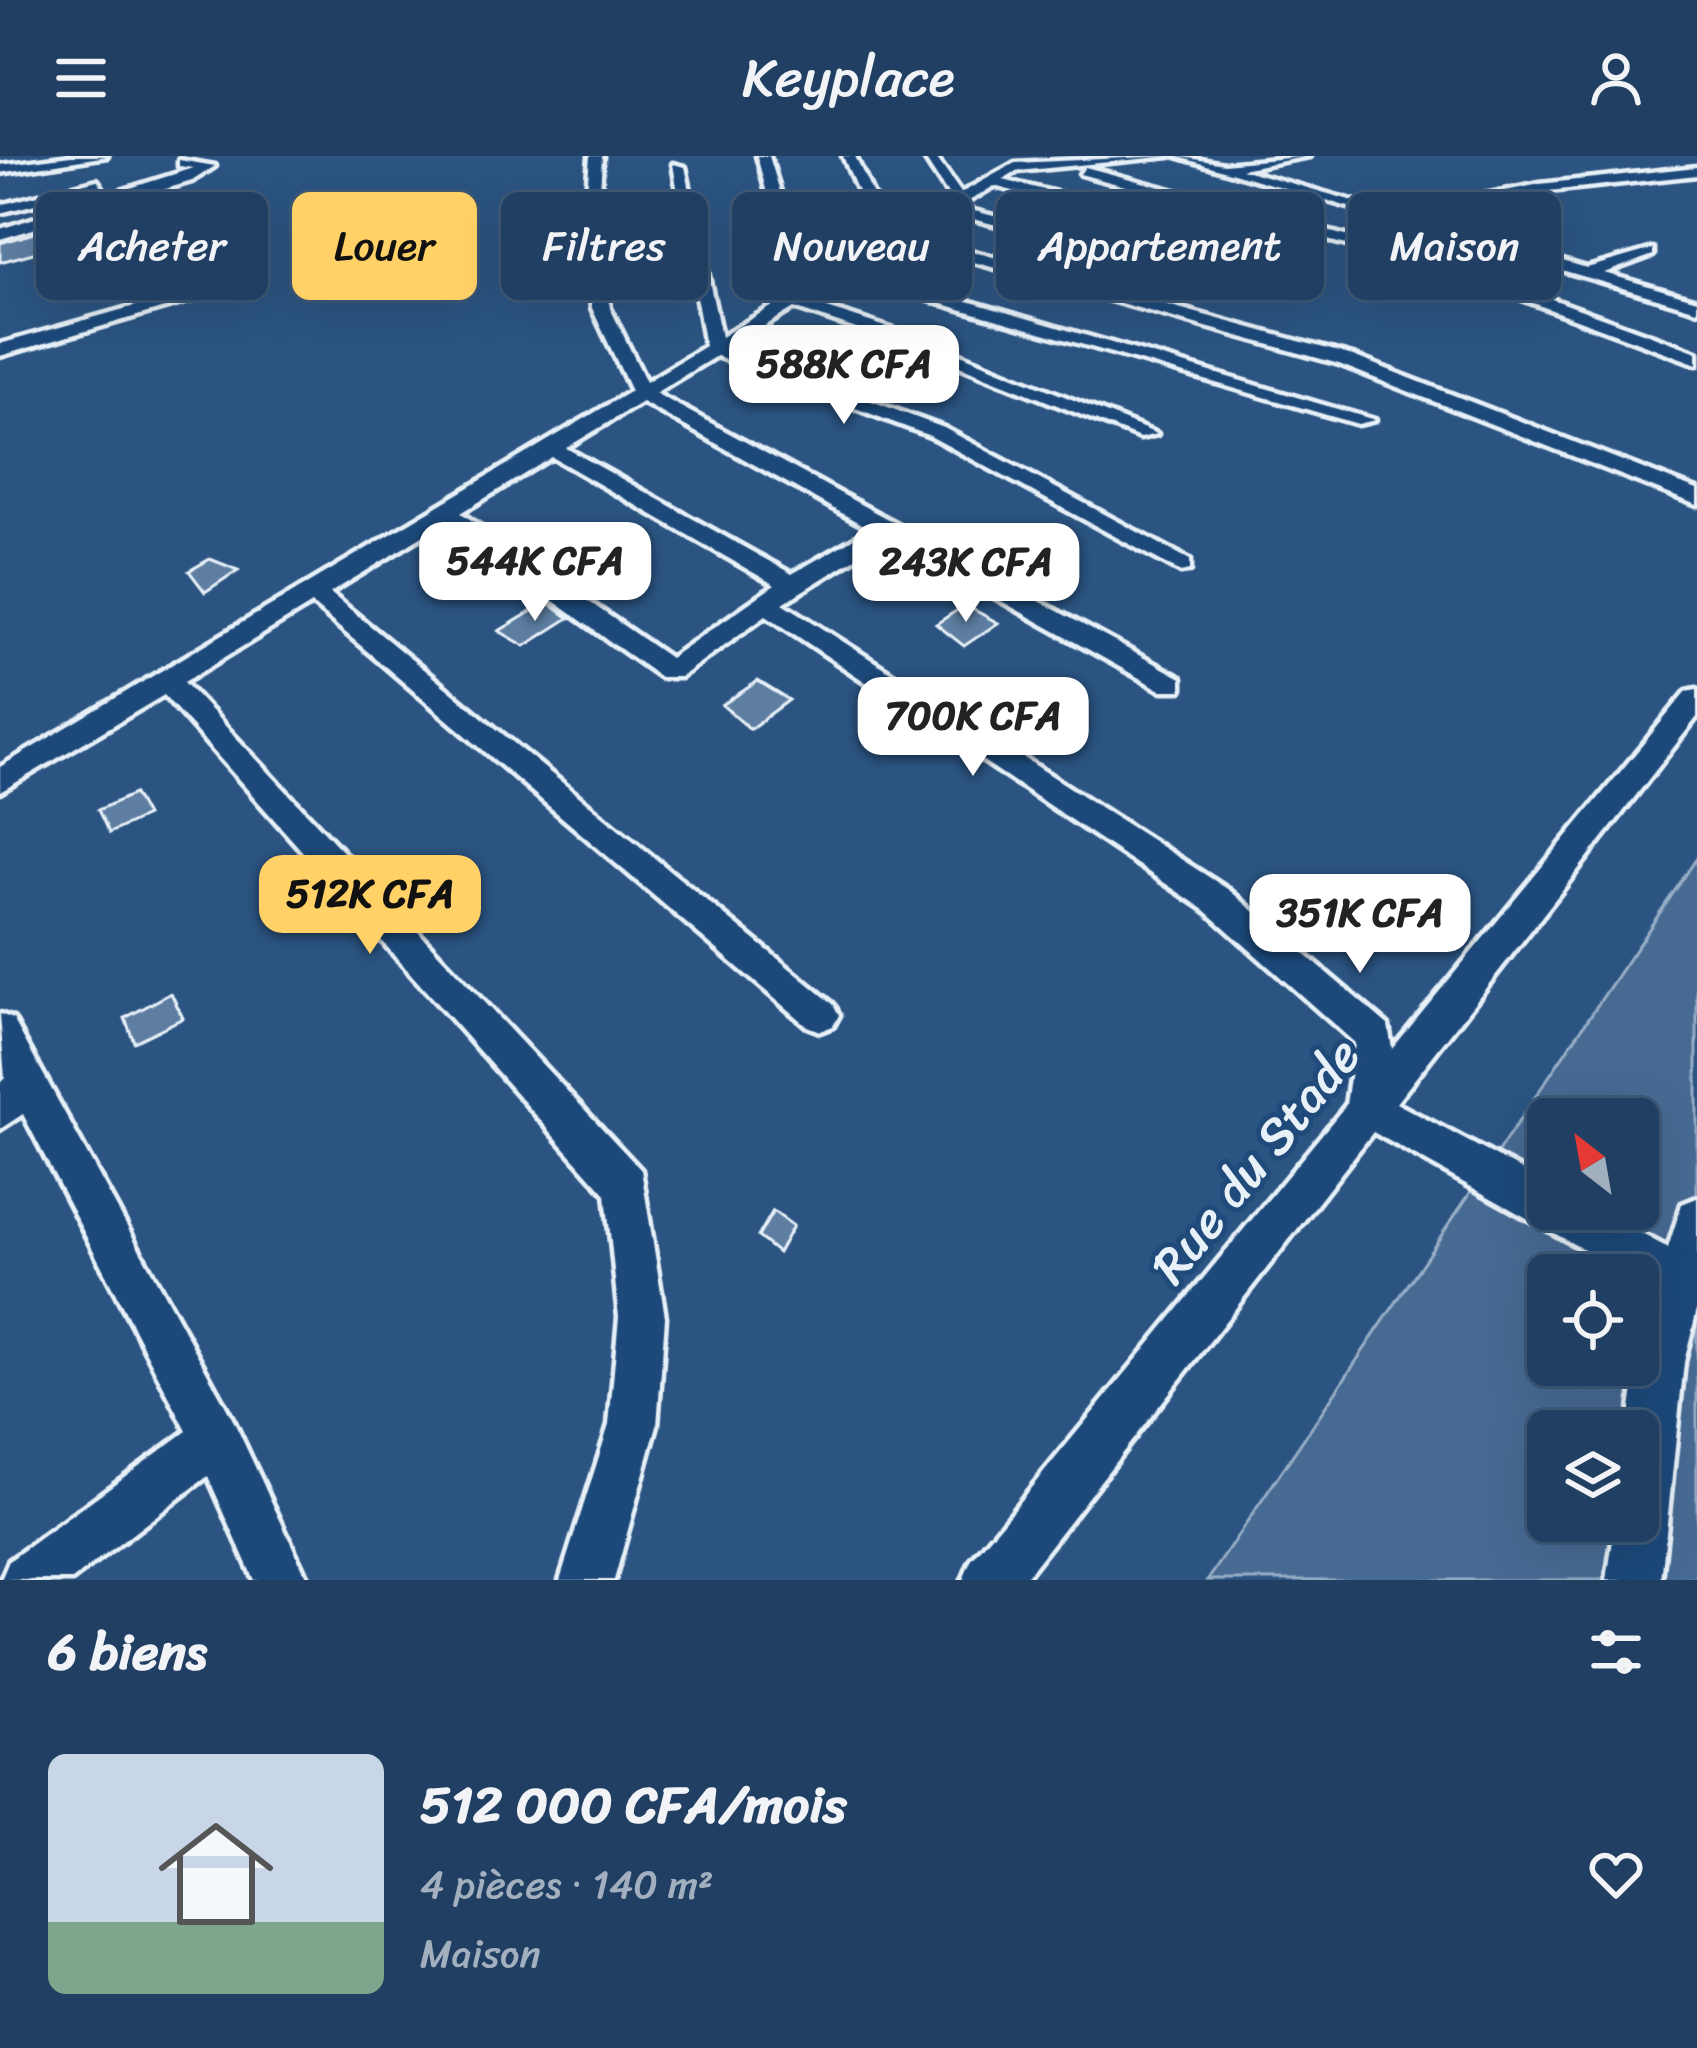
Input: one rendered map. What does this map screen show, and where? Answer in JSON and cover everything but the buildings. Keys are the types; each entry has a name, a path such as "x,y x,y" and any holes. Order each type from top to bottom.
{"street":[{"path":"5,166 42,156"},
{"path":"5,166 100,156"},
{"path":"596,156 591,230 601,308 641,394 1171,684"},
{"path":"763,156 773,192"},
{"path":"849,156 865,192"},
{"path":"929,156 947,192"},
{"path":"972,193 1015,167 1039,159 1164,156"},
{"path":"1182,156 1348,203"},
{"path":"1220,168 1303,156"},
{"path":"0,209 185,159 208,166 188,178 0,233"},
{"path":"1039,159 1447,267 1697,358"},
{"path":"678,167 715,349"},
{"path":"1518,192 1697,171"},
{"path":"992,181 1037,192"},
{"path":"1592,272 1647,252"},
{"path":"972,256 1346,360 1697,498"},
{"path":"1561,263 1697,305"},
{"path":"0,350 175,300"},
{"path":"0,781 794,300"},
{"path":"947,300 1365,420"},
{"path":"791,302 926,346 1147,434"},
{"path":"715,349 937,432 1180,565"},
{"path":"553,448 779,593 1217,900 1375,1037 1366,1107 1527,1195"},
{"path":"447,514 670,671 779,593 887,529"},
{"path":"315,592 820,1016"},
{"path":"167,681 626,1185 642,1317 633,1425 587,1580"},
{"name":"Rue du Stade","path":"990,1580 1697,698"},
{"path":"0,1031 14,1096 217,1439 281,1580"},
{"path":"1634,1580 1641,1495 1688,1284 1697,1220"},
{"path":"1590,1230 1688,1284"},
{"path":"28,1580 217,1439"}],"shaded area":[{"path":"1697,858 1697,1580 1208,1580 1527,1109 1527,1230 1659,1230 1659,1098 1534,1098"}]}
